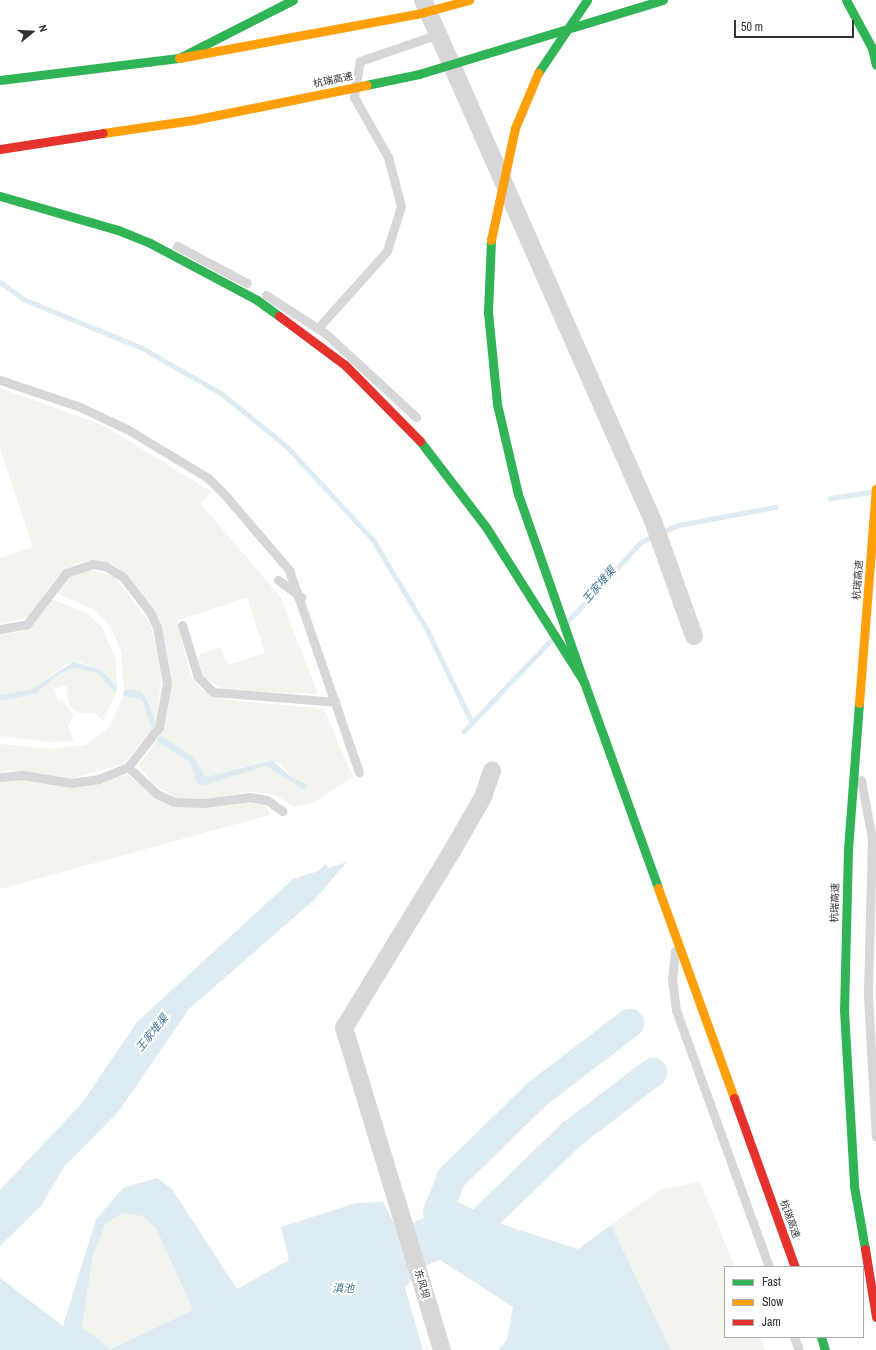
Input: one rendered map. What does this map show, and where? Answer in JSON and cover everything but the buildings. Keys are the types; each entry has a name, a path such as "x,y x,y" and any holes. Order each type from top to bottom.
{"highway":[{"path":"179,58 293,0"},
{"path":"0,80 179,58 387,20 469,0"},
{"path":"584,682 518,494 497,404 488,312 492,229 515,128 534,80 587,0"},
{"name":"杭瑞高速","path":"0,149 193,120 419,74 663,0"},
{"path":"846,0 872,48 876,64"},
{"path":"0,196 92,221 150,243 257,300 322,346 375,392 434,455 486,527 584,682"},
{"name":"杭瑞高速","path":"876,489 845,901 846,1073 855,1193 876,1317"},
{"name":"杭瑞高速","path":"584,682 795,1266"},
{"path":"821,1338 826,1350"}],"street":[{"path":"423,0 436,35 653,521 660,546 694,636"},
{"name":"东风坝","path":"442,1350 344,1028 452,851 483,797 492,771"}],"lane":[{"path":"318,328 387,251 400,206 388,157 354,97 360,61 436,35"},
{"path":"0,192 120,223 202,257 318,328 360,362 416,417"},
{"path":"0,380 101,416 208,478 289,570 302,598 359,772"},
{"path":"0,629 27,624 56,585 77,568 105,566 123,577 155,623 167,683 159,727 128,767 99,779 72,783 22,775 0,777"},
{"path":"278,580 302,598"},
{"path":"182,625 198,677 213,692 336,702"},
{"path":"857,741 872,838 868,996 876,1137"},
{"path":"128,767 157,794 174,802 204,803 250,796 267,800 282,811"},
{"path":"673,930 676,947 672,986 676,1010 769,1266"},
{"path":"794,1338 799,1350"}],"shaded area":[{"path":"0,388 105,426 212,492 200,503 280,596 318,694 225,690 205,678 198,661 200,654 221,647 227,665 265,653 247,597 177,621 191,677 201,689 221,699 324,709 353,777 313,803 295,807 273,794 250,792 203,799 175,798 152,783 139,765 157,740 190,762 197,784 266,766 277,770 285,778 294,779 280,764 268,760 206,777 197,762 160,735 170,694 165,642 160,625 133,583 114,565 95,560 74,564 58,576 27,618 0,624 0,558 33,547 0,448"},
{"path":"87,569 114,576 150,623 162,672 156,722 149,701 130,689 124,690 121,651 110,626 93,609 56,593 69,576"},
{"path":"52,599 88,614 102,627 116,660 117,686 100,669 79,662 67,664 32,689 0,695 0,634 17,633 33,625"},
{"path":"74,668 97,673 116,693 103,721 95,713 78,713 70,706 66,686 54,689 58,701 62,700 74,715 68,727 74,741 50,742 0,736 0,701 35,694 59,674"},
{"path":"123,696 142,700 152,730 123,764 70,779 13,770 0,772 0,744 51,749 86,745 109,727"},
{"path":"127,774 157,798 174,806 201,807 249,801 265,804 270,815 0,889 0,781 21,779 77,787"},
{"path":"700,1182 735,1266 724,1266 724,1338 761,1338 765,1350 671,1350 611,1225 661,1189"},
{"path":"123,1213 142,1216 156,1228 193,1310 111,1349 82,1328 93,1255 106,1223"}],"water":[{"path":"73,662 100,669 117,686 116,693 97,673 74,668 59,674 35,694 0,701 0,695 32,689"},
{"path":"130,689 141,692 148,701 156,722 152,730 142,700 123,696 124,690"},
{"path":"160,735 194,758 206,777 272,760 290,776 307,785 305,790 266,766 206,785 197,784 190,762 161,744 157,740"},
{"path":"347,862 315,899 189,1009 119,1111 64,1167 41,1206 0,1246 0,1190 82,1103 137,1022 293,879"},
{"name":"滇池","path":"157,1178 172,1189 237,1289 289,1260 281,1227 356,1203 383,1202 393,1221 410,1224 458,1202 504,1225 578,1249 611,1225 671,1350 498,1350 507,1340 513,1307 440,1260 422,1267 405,1288 423,1350 0,1350 0,1278 63,1326 96,1219 123,1188","holes":["123,1213 142,1216 156,1228 193,1310 111,1349 82,1327 93,1255 106,1223"]}],"waterway":[{"path":"0,282 23,299 142,348 222,394 287,447 373,540 427,630 472,723"},
{"name":"王家堆渠","path":"830,498 871,492"},
{"name":"王家堆渠","path":"568,621 641,542 678,525 775,507"},
{"name":"王家堆渠","path":"464,731 551,640"},
{"name":"王家堆渠","path":"317,875 325,867"},
{"path":"437,1212 451,1177 537,1093 629,1023"},
{"path":"486,1216 572,1133 652,1072"}],"traffic: fast":[{"path":"0,80 179,58 293,0"},
{"path":"538,73 587,0"},
{"path":"366,85 419,74 663,0"},
{"path":"846,0 872,48 876,65"},
{"path":"0,196 118,230 150,243 257,300 279,316"},
{"path":"491,240 488,312 497,404 518,494 584,682"},
{"path":"420,441 486,527 584,682 658,888"},
{"path":"859,703 848,849 844,1010 854,1186 865,1249"},
{"path":"821,1338 825,1350"}],"traffic: slow":[{"path":"179,58 417,14 469,0"},
{"path":"491,240 515,128 538,73"},
{"path":"103,133 193,120 366,85"},
{"path":"859,703 876,489"},
{"path":"658,888 734,1098"}],"traffic: jam":[{"path":"0,149 103,133"},
{"path":"279,316 345,365 420,441"},
{"path":"734,1098 795,1266"},
{"path":"865,1249 876,1317"}]}
